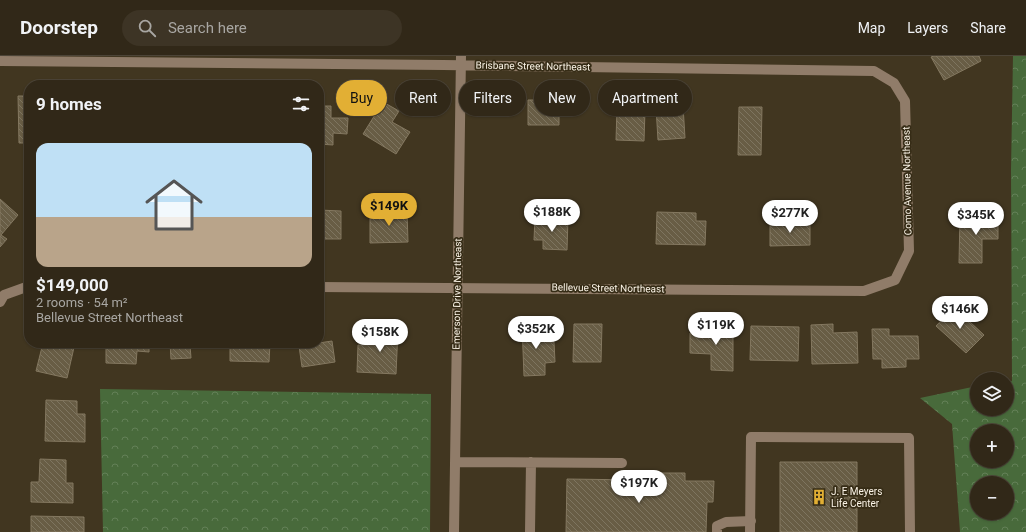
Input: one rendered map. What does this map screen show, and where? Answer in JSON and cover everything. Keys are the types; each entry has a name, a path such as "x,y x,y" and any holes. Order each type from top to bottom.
{"street":[{"name":"Brisbane Street Northeast","path":"0,61 461,61 874,71 894,83"},
{"name":"Emerson Drive Northeast","path":"454,532 461,61"},
{"name":"Como Avenue Northeast","path":"894,83 906,101 908,251 895,280"},
{"name":"Bellevue Street Northeast","path":"324,287 864,291 895,280"},
{"path":"2,299 24,288"},
{"path":"750,532 751,437 910,438 910,532"},
{"path":"455,462 622,463"},
{"path":"530,532 531,462"},
{"path":"716,532 716,526 726,522 751,521"}],"green space":[{"path":"1013,56 1026,56 1026,532 960,532 952,424 920,398 970,387 970,416 1014,416 1014,372 1012,372 1011,170"},
{"path":"100,389 431,394 430,532 103,532"}],"building":[{"path":"979,56 981,61 944,80 931,57"},
{"path":"18,96 24,96 24,143 19,143"},
{"path":"528,100 534,100 534,116 559,116 559,125 528,125"},
{"path":"387,104 395,109 396,116 392,122 410,132 396,154 363,134 374,116 387,116"},
{"path":"324,106 331,106 331,118 348,118 347,134 333,133 333,145 324,144"},
{"path":"739,107 762,107 761,155 738,155"},
{"path":"617,116 645,116 644,141 616,140"},
{"path":"657,116 684,116 685,138 658,140"},
{"path":"0,199 18,215 1,235 7,239 0,247"},
{"path":"324,210 341,211 341,239 324,239"},
{"path":"407,211 408,242 370,243 370,212"},
{"path":"657,212 696,213 696,221 706,221 705,245 656,244"},
{"path":"960,215 998,215 998,239 982,239 982,263 959,263"},
{"path":"535,217 568,218 567,250 543,249 543,240 534,240"},
{"path":"810,222 810,245 770,246 770,223"},
{"path":"954,307 984,335 966,353 936,326"},
{"path":"712,322 733,323 733,371 711,370 711,354 690,353 690,333 712,333"},
{"path":"545,324 546,342 554,342 555,362 545,363 545,375 524,376 522,325"},
{"path":"574,324 602,324 601,362 573,362"},
{"path":"833,324 833,333 857,332 858,363 812,364 811,325"},
{"path":"751,326 799,327 798,361 750,360"},
{"path":"375,328 398,329 396,374 357,372 358,345 375,345"},
{"path":"872,329 889,329 889,336 918,336 919,359 906,359 906,367 882,368 882,359 873,359"},
{"path":"332,341 335,362 302,367 299,348 324,348 324,342"},
{"path":"42,348 74,348 67,378 36,371"},
{"path":"106,348 149,348 149,352 137,351 136,364 106,363"},
{"path":"170,348 190,348 191,358 171,359"},
{"path":"230,348 270,348 269,362 230,361"},
{"path":"46,400 77,401 77,414 85,414 85,442 45,441"},
{"path":"40,459 66,460 66,483 73,483 73,503 31,502 31,482 39,482"},
{"name":"J. E Meyers Life Center","path":"780,462 857,462 857,532 780,532"},
{"path":"638,473 685,473 685,481 714,481 713,502 707,502 706,532 566,532 567,479 638,480"},
{"path":"31,516 84,517 84,532 31,532"}],"place":[{"name":"J. E Meyers Life Center","path":"819,497"}]}
